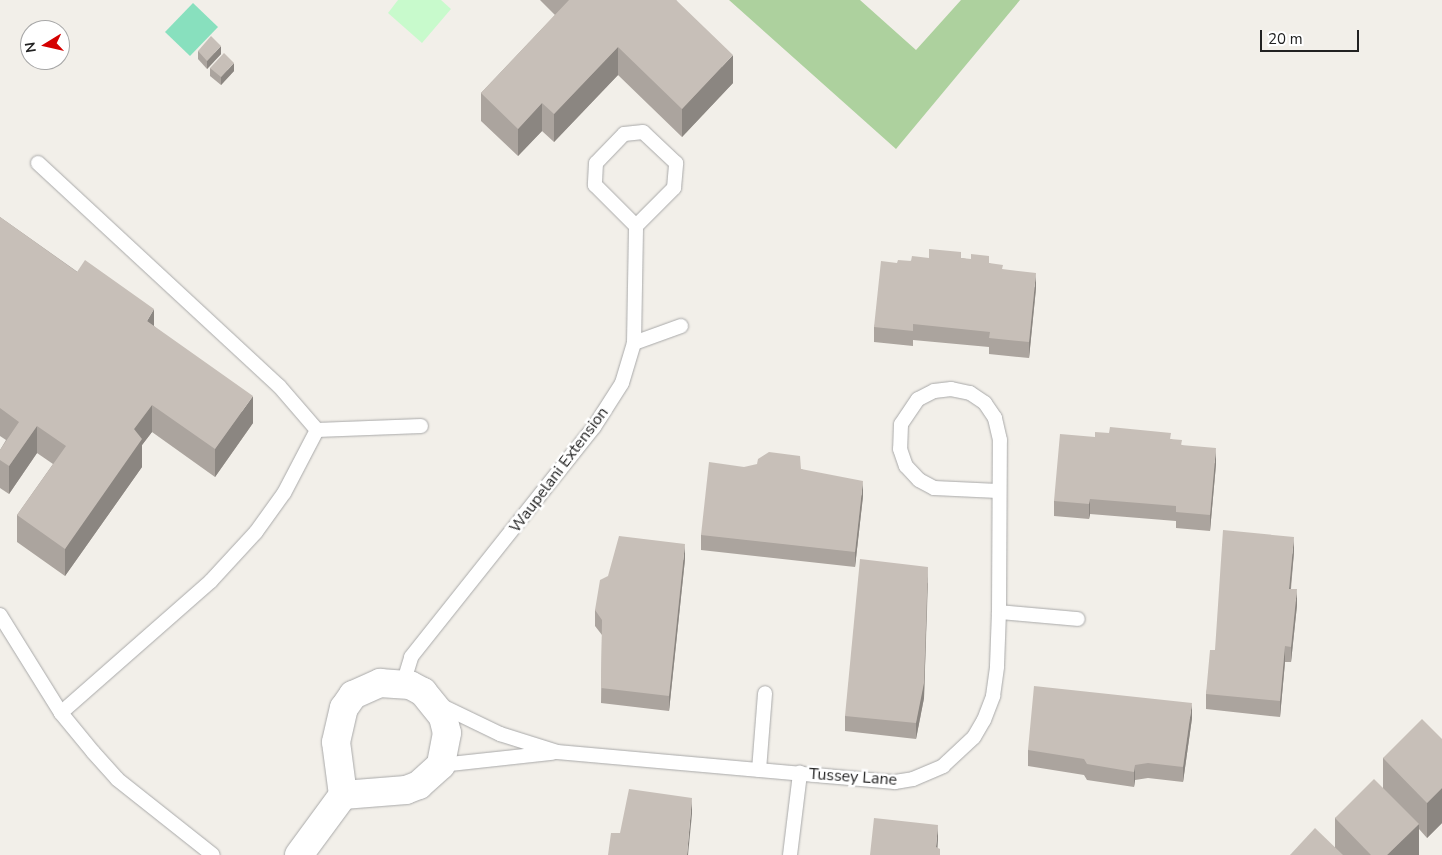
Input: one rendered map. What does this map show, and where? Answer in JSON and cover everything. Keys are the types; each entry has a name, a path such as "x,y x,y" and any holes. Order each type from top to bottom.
{"street":[{"path":"299,855 343,795 336,742 344,708 353,696 366,687 380,683 403,684 423,692 434,702 443,717 447,733 441,765 419,784 406,790 343,795"}],"lane":[{"path":"643,132 676,163 674,188 636,226 595,185 596,163 624,134 643,132"},
{"path":"38,164 272,380 317,430"},
{"name":"Waupelani Extension","path":"403,684 411,657 594,427 622,383 634,343 636,226"},
{"path":"634,343 681,326"},
{"name":"Tussey Lane","path":"441,765 557,752 895,782 912,779 943,766 974,737 990,704 997,666 1000,440 994,418 984,403 970,393 951,389 934,391 918,399 901,424 900,449 906,466 919,480 934,488 998,490"},
{"path":"317,430 421,426"},
{"path":"61,713 211,581 256,532 284,493 317,430"},
{"path":"999,612 1078,618"},
{"path":"0,615 61,713 117,779 213,855"},
{"path":"759,770 765,693"},
{"name":"Tussey Lane","path":"434,702 500,734 557,752"},
{"path":"790,855 800,773"}],"green space":[{"path":"398,0 441,0 451,9 422,43 388,13"},
{"path":"729,0 860,0 916,50 961,0 1020,0 896,149"},
{"path":"193,3 218,27 190,56 165,32"}],"building":[{"path":"569,0 676,0 733,55 682,109 618,47 554,114 542,103 518,129 481,93"},
{"path":"211,36 221,46 207,61 198,51"},
{"path":"224,53 234,63 221,77 210,68"},
{"path":"0,217 77,272 85,260 154,309 147,321 253,396 215,449 152,405 134,429 142,439 65,549 17,515 66,446 37,426 9,466 0,460 0,450 19,422 0,408"},
{"path":"929,249 961,252 961,258 971,259 971,254 989,256 989,263 1003,265 1002,269 1036,273 1029,342 989,338 990,332 913,324 913,331 874,327 881,261 897,263 898,260 911,261 912,256 929,258"},
{"path":"1110,427 1171,433 1170,439 1182,440 1181,445 1216,448 1210,515 1176,512 1176,506 1090,499 1089,504 1054,501 1060,434 1095,437 1095,432 1109,433"},
{"path":"769,452 800,456 801,469 863,481 855,552 701,535 709,462 744,467 757,464 758,459"},
{"path":"1223,530 1294,537 1289,589 1297,589 1291,647 1285,646 1280,701 1206,694 1210,650 1215,650"},
{"path":"619,536 685,544 669,696 601,688 602,620 595,610 600,580 608,576"},
{"path":"860,559 928,567 924,683 916,723 845,716"},
{"path":"1034,686 1192,703 1183,767 1148,763 1135,765 1134,772 1087,764 1084,759 1028,750"},
{"path":"1422,719 1442,739 1442,788 1427,803 1383,758"},
{"path":"1374,779 1419,824 1387,855 1371,855 1335,818"},
{"path":"629,789 692,798 687,855 608,855 611,833 620,833"},
{"path":"874,818 938,825 936,847 940,849 940,855 870,855"},
{"path":"1315,828 1343,855 1290,855"}]}
